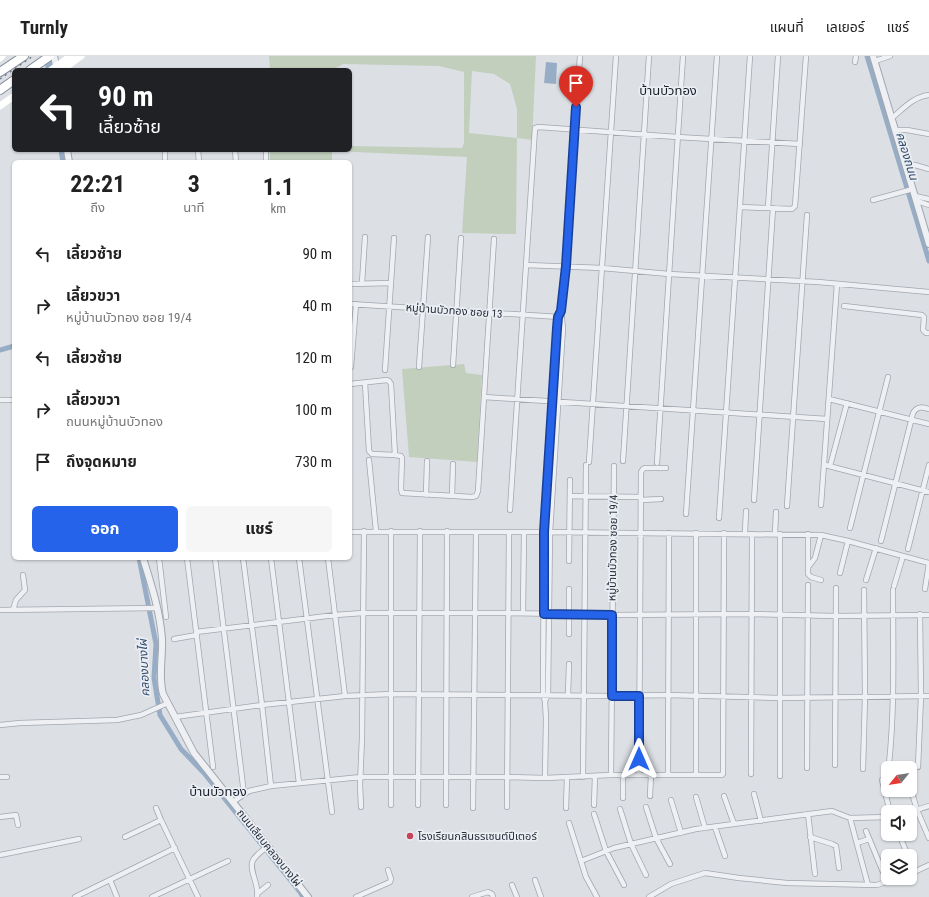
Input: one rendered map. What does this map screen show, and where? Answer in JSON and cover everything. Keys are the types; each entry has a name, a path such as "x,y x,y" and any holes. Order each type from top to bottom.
{"highway":[{"path":"0,72 24,56"},
{"path":"33,68 50,56"},
{"path":"0,90 12,81"}],"main road":[{"path":"54,68 71,56"},
{"path":"65,68 81,56"},
{"path":"0,106 12,97"}],"street":[{"path":"54,56 57,68"},
{"path":"545,778 546,614 544,532 552,401 566,266 580,56"},
{"path":"583,776 586,496 616,56"},
{"path":"623,461 649,56"},
{"path":"656,463 683,56"},
{"path":"686,514 717,56"},
{"path":"719,518 750,56"},
{"path":"754,500 769,280 772,143 778,56"},
{"path":"740,206 792,209 796,206 806,56"},
{"path":"855,62 856,56"},
{"path":"890,56 874,58 906,164 911,189 916,199 929,244"},
{"path":"892,118 912,100 929,95"},
{"path":"510,510 535,128 574,129 644,135 800,144"},
{"path":"896,130 907,130 929,134"},
{"path":"906,164 929,169"},
{"path":"873,200 911,189"},
{"path":"916,199 929,199"},
{"path":"916,199 929,204"},
{"path":"787,506 807,215"},
{"path":"362,284 365,237"},
{"path":"419,367 428,237"},
{"path":"385,370 394,238"},
{"path":"453,365 461,238"},
{"path":"365,382 369,451 372,454 401,456 402,493 474,497 477,494 494,239"},
{"path":"526,265 602,268 669,274 837,284 929,292"},
{"path":"352,284 391,283"},
{"path":"821,506 827,466 827,419 837,284"},
{"name":"หมู่บ้านบัวทอง ซอย 13","path":"352,304 561,317"},
{"path":"352,354 356,304"},
{"path":"844,306 922,315 924,318 923,330 926,333 929,333"},
{"path":"546,614 563,333 561,317"},
{"path":"850,528 888,377"},
{"path":"352,384 387,380 391,384 395,455"},
{"path":"484,397 827,419"},
{"path":"829,399 929,424"},
{"path":"0,400 12,400"},
{"path":"827,466 847,403"},
{"path":"881,541 913,413 917,408 921,407 929,409"},
{"path":"369,460 376,531"},
{"path":"426,495 427,461"},
{"path":"452,496 453,464"},
{"path":"908,549 929,465"},
{"name":"หมู่บ้านบัวทอง ซอย 19/4","path":"611,775 614,466"},
{"path":"827,466 929,492"},
{"path":"639,775 641,470 650,468 666,468"},
{"path":"569,561 570,480"},
{"path":"570,496 614,496 661,499"},
{"path":"745,534 746,511"},
{"path":"776,512 780,615 780,776"},
{"path":"361,807 360,785 364,531"},
{"path":"390,805 391,531"},
{"path":"418,805 420,531"},
{"path":"446,805 447,531"},
{"path":"352,532 613,532 821,535 876,548 929,563 926,589"},
{"path":"473,808 476,532"},
{"path":"508,807 509,532"},
{"path":"523,613 524,532"},
{"path":"668,775 667,695 669,533"},
{"path":"696,533 696,775"},
{"path":"233,802 249,791 271,786 361,777 418,776 545,778 611,775 723,774 724,534"},
{"path":"751,774 752,534"},
{"path":"808,534 808,575 821,580"},
{"path":"809,566 815,558 821,535"},
{"path":"840,573 848,541"},
{"path":"866,580 876,548"},
{"path":"889,761 892,741 894,588 903,556"},
{"name":"ถนนเลียบคลองบางไผ่","path":"144,560 153,592 162,640 162,689 168,703 194,753 308,897"},
{"path":"159,560 166,617"},
{"path":"188,560 213,767"},
{"path":"215,560 244,794"},
{"path":"243,560 271,786"},
{"path":"271,560 299,784"},
{"path":"299,560 332,812"},
{"path":"328,560 345,696"},
{"path":"13,610 16,600 25,590 23,575"},
{"path":"807,768 808,585"},
{"path":"569,588 569,634"},
{"path":"835,765 836,588"},
{"path":"864,590 864,770"},
{"path":"0,610 155,607"},
{"path":"174,639 224,628 363,613 523,613 612,615 752,614 808,616 929,614"},
{"path":"918,767 921,696 920,614"},
{"path":"568,695 569,664"},
{"path":"175,717 262,705 345,696 391,694 667,695 751,696 779,698 929,696"},
{"path":"0,725 118,720 141,715 168,703"},
{"path":"623,775 623,798"},
{"path":"650,796 651,775"},
{"path":"594,805 595,776"},
{"path":"0,778 6,777"},
{"path":"566,808 567,777"},
{"path":"754,794 761,821"},
{"path":"724,796 734,824"},
{"path":"696,797 705,828"},
{"path":"671,800 681,833"},
{"path":"929,806 917,810 929,838"},
{"path":"646,807 656,838 670,864"},
{"path":"156,808 198,897"},
{"path":"620,809 631,844 646,875"},
{"path":"581,861 606,851 631,844 705,828 832,811 850,818 881,817"},
{"path":"594,814 606,851 624,885"},
{"path":"808,814 815,874"},
{"path":"0,817 16,815 18,825"},
{"path":"850,818 868,885"},
{"path":"124,837 162,820"},
{"path":"569,823 586,877 597,897"},
{"path":"715,827 725,856"},
{"path":"866,832 881,867"},
{"path":"810,836 836,846 839,868"},
{"path":"0,855 79,839"},
{"path":"857,843 869,839"},
{"path":"257,895 251,865 256,855 267,847"},
{"path":"75,897 175,848"},
{"path":"152,897 228,861"},
{"path":"917,871 929,865"},
{"path":"356,897 390,882 391,879 388,870"},
{"path":"649,897 671,884 705,873 787,883 868,885 881,884"},
{"path":"110,880 118,897"},
{"path":"535,880 542,897"},
{"path":"257,895 268,885"},
{"path":"512,885 517,897"},
{"path":"472,897 488,892 492,894 493,897"}],"green space":[{"path":"269,56 536,56 532,140 517,138 516,234 462,233 467,157 352,152 352,146 462,148 464,143 464,72 439,66 343,64 336,68 270,68","holes":["472,71 494,74 510,84 517,109 517,138 469,133"]},
{"path":"270,152 332,152 332,160 270,160"},
{"path":"464,364 466,373 482,375 477,462 409,457 402,369"}],"water":[{"path":"546,62 557,63 556,84 544,83"}],"waterway":[{"name":"คลองบางไผ่","path":"48,56 50,68"},
{"name":"คลองถนน","path":"867,56 929,261"},
{"name":"คลองบางไผ่","path":"61,152 63,160"},
{"path":"0,350 12,347"},
{"name":"คลองบางไผ่","path":"139,560 156,644 154,678 160,715 181,749 204,773 303,897"}],"railway":[{"path":"16,68 33,56"},
{"path":"0,79 12,71"}],"place":[{"name":"โรงเรียนกสินธรเซนต์ปีเตอร์","path":"410,836"}],"district":[{"name":"บ้านบัวทอง","path":"668,90"},
{"name":"บ้านบัวทอง","path":"218,791"}],"route":[{"path":"576,107 566,266 561,311 558,317 557,328 544,532 544,614 612,615 612,696 639,696 639,759"}]}
